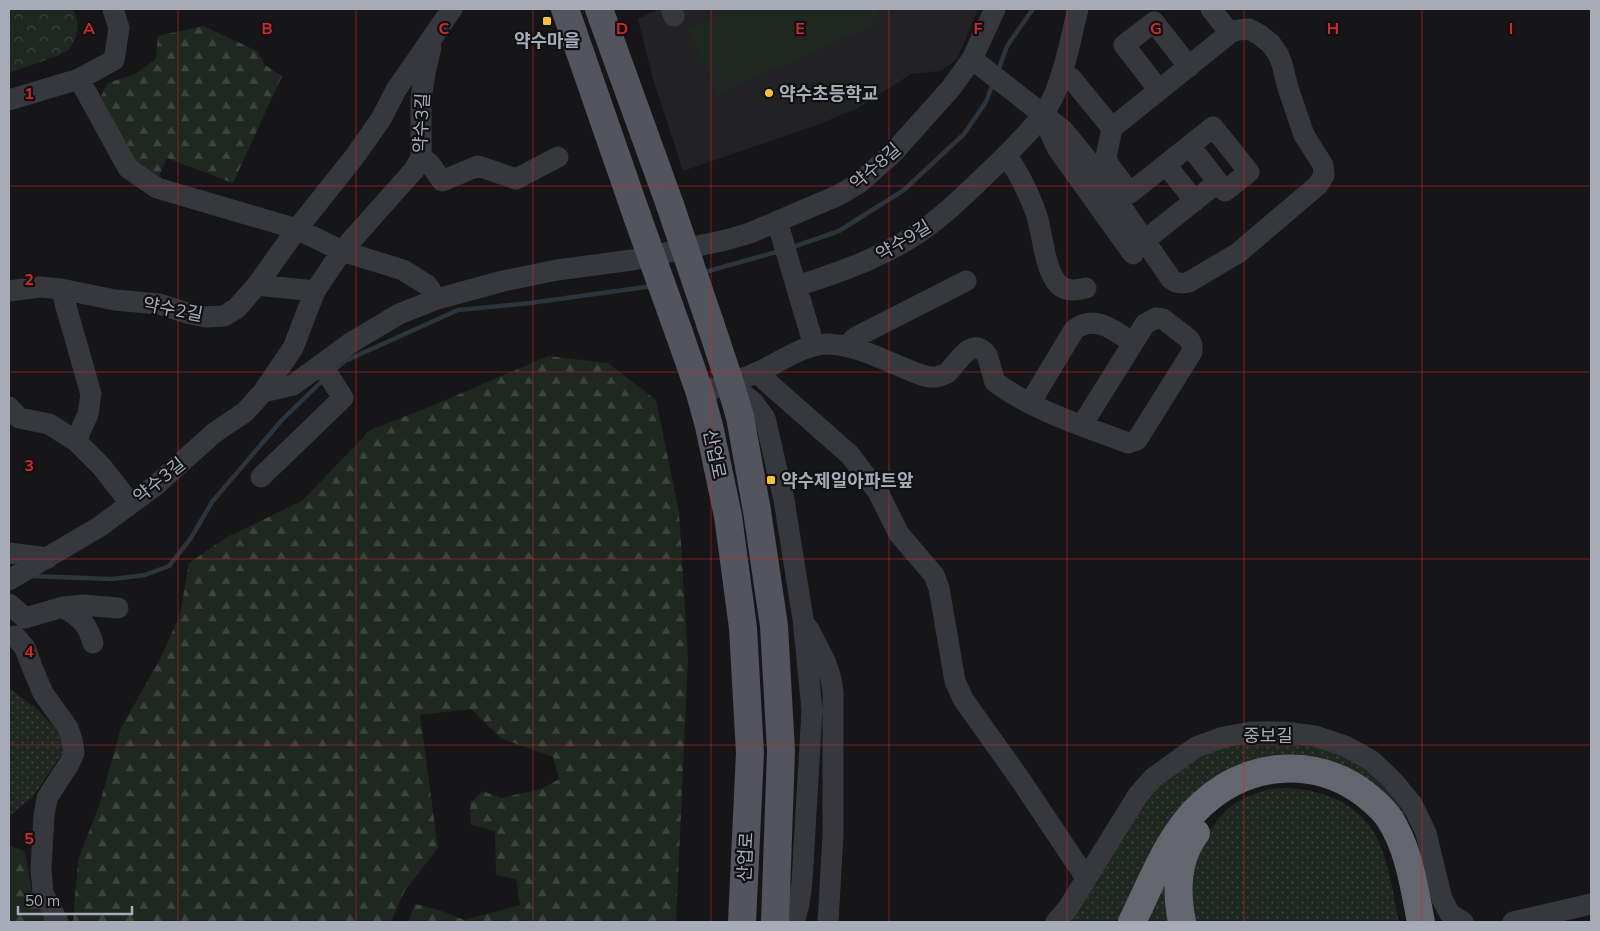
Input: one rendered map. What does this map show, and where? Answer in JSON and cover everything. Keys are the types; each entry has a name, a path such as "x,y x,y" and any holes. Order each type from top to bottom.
{"highway":[{"path":"1132,922 1163,858 1180,830 1199,806 1220,788 1242,777 1267,770 1291,768 1322,772 1346,781 1368,796 1388,816 1400,839 1408,862 1422,922"},
{"path":"1182,922 1178,899 1178,881 1183,857 1193,838 1208,818 1228,801 1249,789 1273,782 1297,781 1317,784 1336,791 1357,804 1375,823 1388,843 1396,866 1408,922"}],"main road":[{"name":"산업로","path":"565,9 700,393 728,516 743,628 750,752 742,922"},
{"name":"산업로","path":"599,9 670,206 740,417 774,626 780,751 775,922"}],"street":[{"path":"9,100 79,79 114,60 119,28 113,9"},
{"name":"약수2길","path":"9,291 40,287 60,288 115,300 159,304 206,317 224,316 237,308 257,285 297,229 356,156 381,119 396,90 452,9"},
{"name":"약수8길","path":"437,299 503,281 548,272 666,254 779,226 839,195 864,179 892,154 951,88 972,59 995,9"},
{"name":"약수9길","path":"795,278 868,260 912,236 930,225 1006,155 1042,114 1054,94 1062,72 1078,9"},
{"path":"1211,9 1230,33"},
{"path":"1159,90 1124,45 1154,22 1189,66"},
{"name":"약수3길","path":"9,580 99,527 155,486 214,433 245,412 263,392 293,348 315,292 342,251 414,170 421,157 424,81 429,54 438,28"},
{"path":"1042,114 1057,148 1138,247 1175,283 1183,284 1238,253 1318,185 1324,175 1323,165 1304,135 1278,54 1265,40 1249,29 1230,33 1112,128 1103,169 1138,247"},
{"path":"972,59 1063,130 1130,193 1214,127 1249,172 1225,191 1190,146"},
{"path":"1062,72 1071,78 1112,128"},
{"path":"79,79 128,168 157,188 297,229 342,251 403,270 427,285 437,299 399,314 352,342 293,385 263,392"},
{"path":"1006,155 1016,168 1036,213 1053,277 1061,287 1072,290 1086,288"},
{"path":"421,157 430,164 442,181 478,166 516,179 558,157"},
{"path":"1166,165 1194,201"},
{"path":"1138,247 1218,182"},
{"path":"779,226 814,346"},
{"path":"846,346 856,337 966,281"},
{"path":"257,285 315,292"},
{"path":"60,288 91,394 88,414 76,441"},
{"path":"700,393 757,373 814,346 827,344 846,346 863,351 928,377 942,376 948,372 964,352 970,349 981,350 988,355 995,382 1030,403 1082,425 1128,443 1137,440 1192,352 1192,345 1188,339 1163,319 1156,318 1145,324 1082,425"},
{"path":"1030,403 1074,330 1080,325 1095,322 1102,324 1133,343"},
{"path":"261,477 343,398 322,365"},
{"path":"757,373 836,441 869,479 878,492 899,534 934,575 939,588 955,681 963,699 1022,782 1086,878"},
{"path":"730,383 753,402 765,418 784,500 803,619 812,710 802,882 794,922"},
{"path":"9,407 19,418 49,424 76,441 102,467 130,503"},
{"path":"9,553 48,558"},
{"path":"9,604 16,633 26,648 44,693 68,728 72,740 74,753 47,798 44,816 43,893 58,922"},
{"path":"16,633 63,607 82,605 118,608"},
{"path":"63,607 80,617 89,629 93,643"},
{"path":"803,619 827,663 832,675 834,692 833,835 828,922"},
{"name":"중보길","path":"1056,922 1068,908 1138,795 1153,778 1196,748 1224,737 1251,732 1284,732 1315,736 1345,746 1372,761 1393,781 1412,804 1426,833 1442,899 1450,914 1463,922"},
{"path":"1513,922 1591,904"}],"shaded area":[{"name":"약수초등학교","path":"659,9 978,9 957,59 940,71 911,74 858,108 817,125 683,171 653,79 638,19"}],"green space":[{"path":"9,9 73,9 78,23 76,37 69,50 9,73"},
{"path":"733,9 875,9 881,22 717,95 688,29"},
{"path":"203,26 257,51 265,65 282,76 233,183 167,158 159,176 130,157 100,98 108,83 135,74 156,59 158,36"},
{"path":"548,356 608,363 656,400 679,512 688,658 676,922 408,922 415,904 439,910 464,920 520,905 516,879 496,875 495,831 471,825 470,803 483,791 501,798 541,789 559,779 553,757 502,739 471,709 420,715 438,848 404,892 391,922 73,922 78,860 99,806 121,728 160,659 180,615 189,563 227,537 302,501 370,430"},
{"path":"9,688 38,710 64,738 64,751 32,798 9,816"},
{"path":"1256,741 1291,742 1323,748 1353,760 1381,781 1408,814 1402,818 1256,760 1130,901 1118,922 1066,922 1155,787 1196,757 1223,747"},
{"path":"1270,789 1300,789 1329,796 1343,802 1365,821 1381,847 1392,884 1399,922 1193,922 1188,877 1206,834 1227,809 1240,800"},
{"path":"9,845 25,852 33,899 48,922 9,922"},
{"path":"1164,881 1171,922 1146,922"}],"waterway":[{"path":"998,71 1007,46 1033,9"},
{"path":"790,248 839,231 904,190 964,134 986,102 993,83"},
{"path":"701,273 780,251"},
{"path":"332,372 345,361 458,310 530,303 653,286"},
{"path":"30,576 112,579 145,575 169,566 191,538 212,502 281,421 324,379"}],"place":[{"name":"약수마을","path":"547,21"},
{"name":"약수초등학교","path":"769,93"},
{"name":"약수제일아파트앞","path":"771,480"}]}
